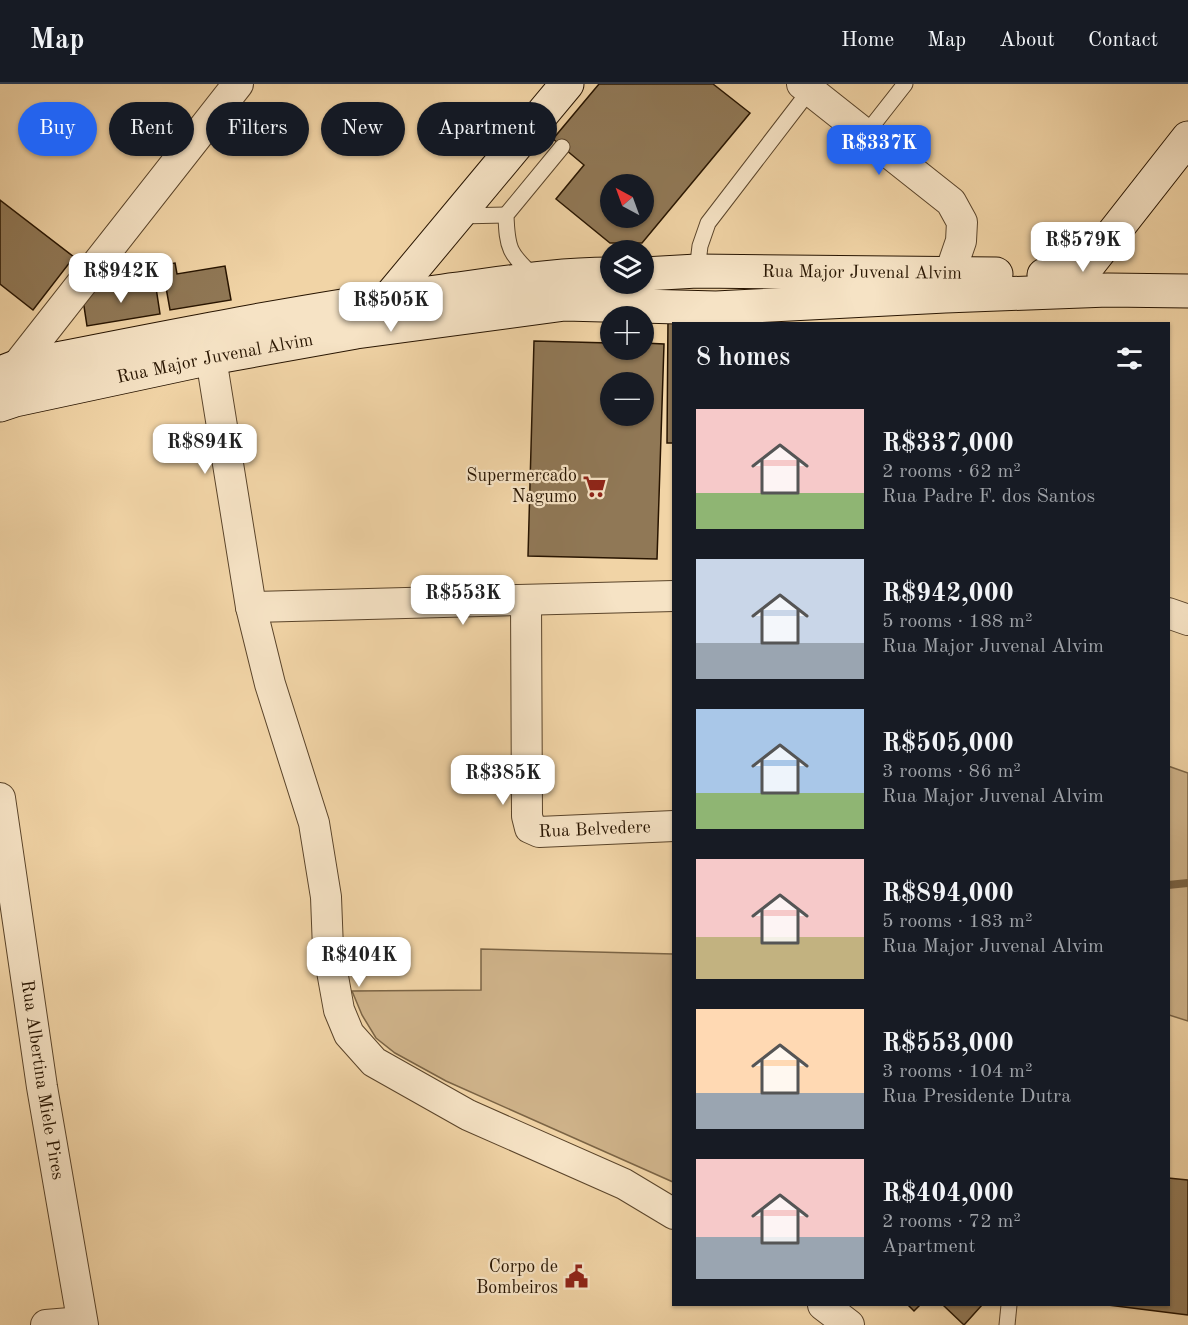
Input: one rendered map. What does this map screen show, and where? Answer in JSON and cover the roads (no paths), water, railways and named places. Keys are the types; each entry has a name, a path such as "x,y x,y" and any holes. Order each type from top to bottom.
{"main road":[{"path":"356,332 391,298 455,216 567,84"},
{"path":"1130,290 1117,280 1108,267 1107,252 1113,233 1188,138"},
{"name":"Rua Major Juvenal Alvim","path":"8,370 203,344 356,332 565,304 716,316 947,284 1068,276 1086,268 1113,233"},
{"name":"Rua Major Juvenal Alvim","path":"654,273 697,271 947,284 1188,291"},
{"name":"Rua Major Juvenal Alvim","path":"0,405 203,344 391,298 573,274 600,274"}],"street":[{"path":"8,370 238,84"},
{"path":"806,87 951,202 962,222 961,241 947,284"},
{"path":"697,271 716,316"},
{"path":"203,344 251,607 270,684 314,823 326,897 328,950 339,1010 349,1034 374,1062 468,1115 624,1184 672,1213"},
{"path":"251,607 672,596"},
{"name":"Rua Belvedere","path":"526,600 527,816 530,828 539,832 672,826"},
{"path":"1170,614 1188,620"},
{"name":"Rua Albertina Miele Pires","path":"0,798 42,1087 83,1323"},
{"path":"824,1306 849,1325"},
{"path":"46,1325 83,1323"}],"lane":[{"path":"865,135 905,84"},
{"path":"697,271 700,246 708,223 806,87"},
{"path":"537,279 520,264 507,243 506,215 562,147"},
{"path":"455,216 506,215"},
{"path":"1007,1325 1009,1306"}],"waterway":[{"path":"1170,885 1188,883"}],"place":[{"name":"Supermercado Nagumo","path":"595,486"},
{"name":"Corpo de Bombeiros","path":"576,1277"}]}
